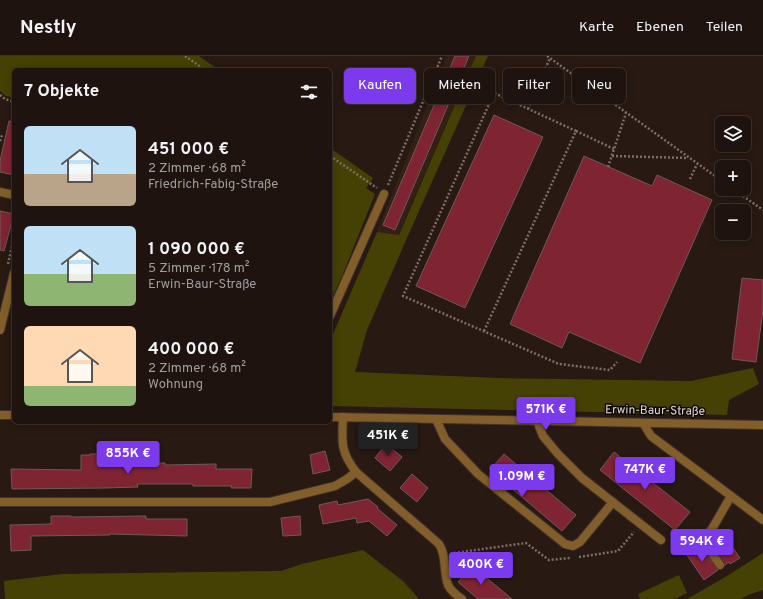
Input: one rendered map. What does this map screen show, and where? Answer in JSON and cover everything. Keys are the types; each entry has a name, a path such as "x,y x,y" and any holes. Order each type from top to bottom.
{"street":[{"path":"0,192 12,195"},
{"path":"332,311 384,194"},
{"path":"0,330 12,281"},
{"path":"0,415 12,415"},
{"name":"Erwin-Baur-Straße","path":"332,417 763,425"},
{"path":"343,417 342,445 347,460 356,472 439,544 444,554 448,584 453,592 462,599"},
{"path":"436,419 445,439 478,474 564,544 573,546 580,542 613,502"},
{"path":"537,421 542,436 582,478 659,539"},
{"path":"643,423 651,436 763,520"},
{"path":"0,502 270,502 335,486 356,472"},
{"path":"720,566 702,539 712,528 731,496"}],"path":[{"path":"185,56 202,68"},
{"path":"332,157 384,194 442,56"},
{"path":"547,56 715,176"},
{"path":"528,109 550,58"},
{"path":"614,149 494,93 403,296 559,364 610,370 617,362"},
{"path":"0,95 5,99 12,101"},
{"path":"608,167 626,112"},
{"path":"484,331 576,131"},
{"path":"0,141 2,135"},
{"path":"612,156 689,158"},
{"path":"690,179 697,164"},
{"path":"743,196 763,210"},
{"path":"444,554 526,543 549,560 618,551 640,524"},
{"path":"659,539 698,544 704,542"}],"shaded area":[{"path":"0,56 199,56 216,68 12,68 12,98 6,96 0,91"},
{"path":"447,56 476,56 471,68 442,68"},
{"path":"476,56 488,56 483,68 471,68"},
{"path":"428,104 455,104 398,235 377,232"},
{"path":"455,104 467,104 367,330 355,372 499,378 691,381 753,368 759,384 729,400 727,415 332,406 332,336 377,232 399,235"},
{"path":"332,149 373,178 366,188 375,194 332,298"},
{"path":"363,550 403,581 419,599 5,599 4,581 62,574 281,571 302,564"},
{"path":"763,553 763,590 741,599 687,599 727,576"},
{"path":"679,575 687,593 675,599 640,599 638,594"}],"building":[{"path":"455,56 469,56 464,68 450,68"},
{"path":"435,104 449,104 395,230 383,225"},
{"path":"494,115 543,137 465,308 416,286"},
{"path":"9,121 12,122 12,175 0,172 0,161"},
{"path":"584,156 652,186 657,175 712,200 640,363 569,332 562,348 510,324"},
{"path":"0,211 12,214 12,221 4,251 0,250"},
{"path":"742,278 763,280 763,310 756,362 732,359"},
{"path":"386,444 402,457 390,471 375,458"},
{"path":"325,451 330,470 313,474 310,455"},
{"path":"614,452 690,512 675,530 600,470"},
{"path":"138,453 140,463 165,463 165,465 216,464 216,469 252,469 251,488 231,488 232,486 193,486 193,484 137,484 138,487 12,489 11,469 81,470 81,455"},
{"path":"504,454 576,515 562,531 490,470"},
{"path":"412,474 428,488 417,502 400,488"},
{"path":"368,499 397,525 387,536 369,521 357,523 356,518 323,524 319,505 337,501 338,505"},
{"path":"51,516 146,516 146,519 187,519 187,536 110,534 31,536 31,550 11,551 10,525 51,524"},
{"path":"300,516 301,535 283,536 281,518"},
{"path":"722,532 740,558 730,564 729,562 725,565 710,541"},
{"path":"700,546 718,570 704,580 687,555"},
{"path":"472,566 512,599 478,599 458,582"}]}
